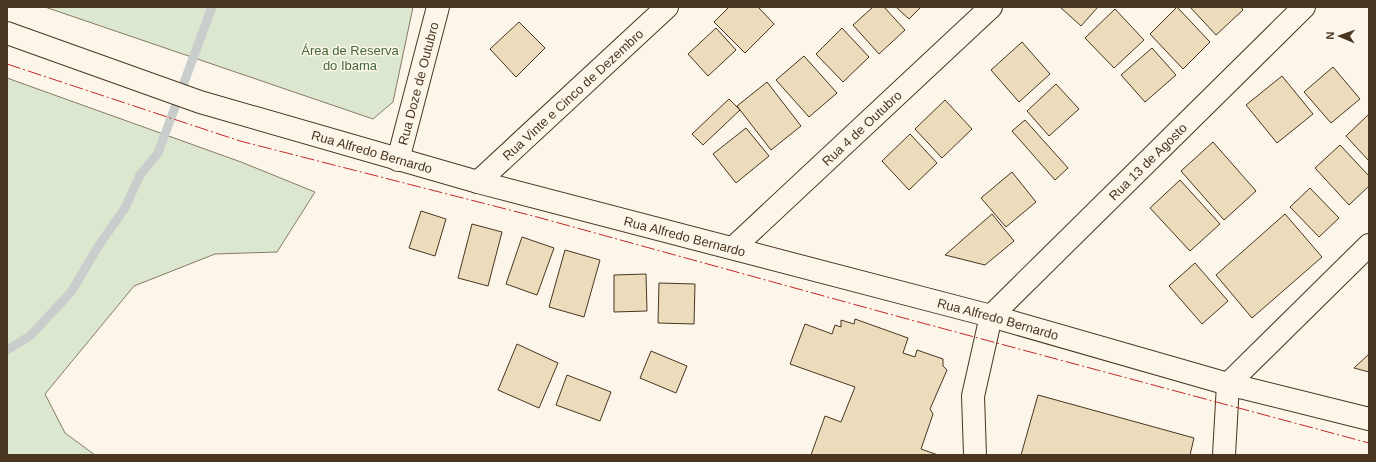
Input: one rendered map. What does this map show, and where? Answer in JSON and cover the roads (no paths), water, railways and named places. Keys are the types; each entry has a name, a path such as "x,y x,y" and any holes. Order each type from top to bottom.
{"street":[{"name":"Rua Doze de Outubro","path":"398,160 438,7"},
{"name":"Rua Vinte e Cinco de Dezembro","path":"478,182 667,7"},
{"name":"Rua 4 de Outubro","path":"733,248 991,7"},
{"name":"Rua 13 de Agosto","path":"991,316 1304,7"},
{"name":"Rua Alfredo Bernardo","path":"7,33 200,102 398,160 991,316 1228,384 1369,419"},
{"path":"1224,455 1228,384 1369,245"},
{"path":"975,455 973,396 991,316"}],"waterway":[{"path":"7,350 30,336 71,292 99,245 125,208 140,175 158,153 212,7"}],"park label":[{"name":"Área de Reserva do Ibama","path":"350,58"}]}
